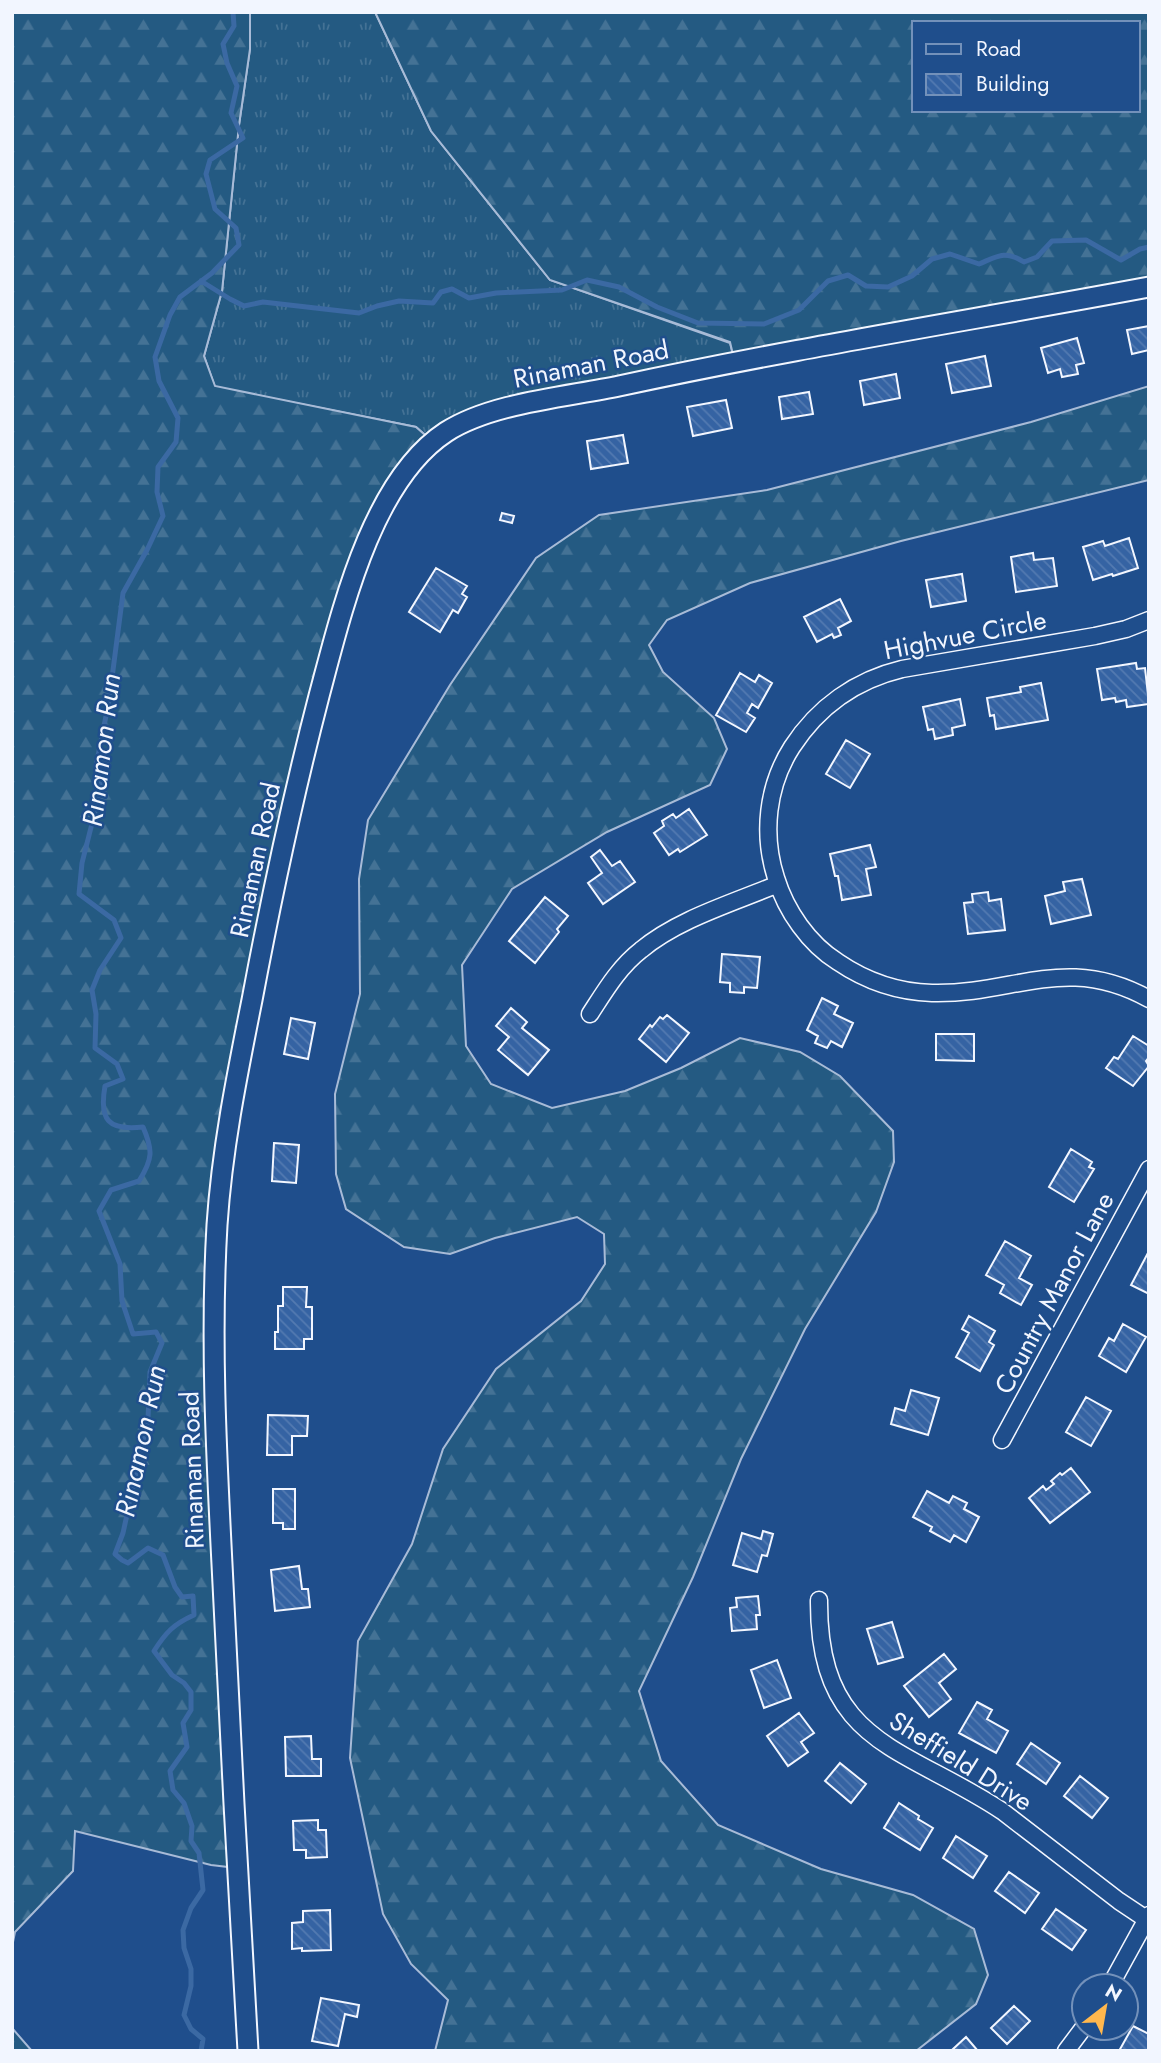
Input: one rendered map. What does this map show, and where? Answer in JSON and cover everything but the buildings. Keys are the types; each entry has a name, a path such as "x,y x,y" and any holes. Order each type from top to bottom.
{"street":[{"name":"Rinaman Road","path":"248,2051 215,1422 217,1227 223,1163 238,1071 306,751 346,600 383,507 407,471 433,442 458,425 500,409 676,373 1149,286"},
{"name":"Highvue Circle","path":"1149,620 1095,636 902,669 865,681 836,699 800,736 776,778 770,801 768,829 769,849 778,884 799,922 820,949 849,969 881,984 911,991 938,993 981,989 1043,978 1079,976 1111,982 1149,999"},
{"path":"590,1014 618,972 650,943 684,924 778,884"},
{"name":"Country Manor Lane","path":"1002,1440 1149,1169"},
{"name":"Sheffield Drive","path":"819,1600 820,1633 827,1668 840,1698 863,1728 893,1751 1002,1811 1119,1901 1147,1917"},
{"path":"1118,1972 1147,1917"}],"green space":[{"path":"12,12 250,12 250,49 239,125 222,291 204,356 215,386 416,427 433,442 397,484 316,708 217,1227 237,1868 211,1865 75,1831 73,1871 15,1932 12,1947"},
{"path":"250,12 375,12 431,131 550,280 730,343 735,363 500,409 433,442 416,427 215,387 204,356 222,291 239,125 250,49"},
{"path":"375,12 1149,12 1149,287 735,363 730,342 550,280 431,131"},
{"path":"1149,386 1149,480 901,541 750,583 667,620 649,645 663,672 714,718 727,749 710,785 607,832 512,889 462,965 466,1046 491,1084 552,1108 625,1091 681,1068 740,1038 800,1052 840,1076 893,1131 894,1162 876,1212 805,1329 741,1459 693,1577 639,1691 661,1761 718,1825 821,1869 913,1895 974,1929 988,1975 976,2004 916,2051 435,2051 448,2000 411,1964 383,1914 350,1758 358,1641 412,1544 443,1449 496,1369 581,1301 605,1264 604,1234 577,1217 495,1238 450,1254 404,1247 346,1209 336,1174 335,1094 360,994 359,879 368,820 450,685 536,558 599,515 767,490 1031,422"},
{"path":"12,2028 32,2051 12,2051"}],"waterway":[{"name":"Rinamon Run","path":"201,2051 203,2039 191,2029 184,2015 191,1986 191,1969 184,1948 183,1930 191,1908 203,1890 199,1853 191,1841 192,1826 184,1803 173,1790 170,1771 187,1747 183,1723 191,1710 191,1692 172,1675 154,1651 171,1629 194,1615 193,1596 182,1597 175,1587 163,1555 148,1548 128,1563 115,1554 123,1533 148,1419 150,1372 162,1343 156,1332 133,1334 122,1301 120,1264 99,1211 111,1190 139,1181 147,1167 150,1148 143,1127 114,1125 105,1115 105,1086 123,1079 117,1064 95,1048 96,1014 92,990 100,970 121,938 114,920 79,894 82,863 102,784 96,766 109,701 123,593 163,516 157,492 158,467 176,442 178,418 159,381 155,357 170,315 180,297 212,273 239,245 236,228 215,209 206,174 210,160 243,138 231,113 237,86 227,63 223,44 234,26 233,12"},
{"path":"201,281 244,306 263,302 359,313 399,301 433,303 441,292 452,289 469,298 496,293 562,290 587,280 619,287 657,307 698,323 764,324 799,310 828,281 848,275 866,286 888,287 912,276 932,259 950,254 979,264 1006,255 1024,262 1037,257 1052,241 1086,240 1121,260 1149,247"}]}
